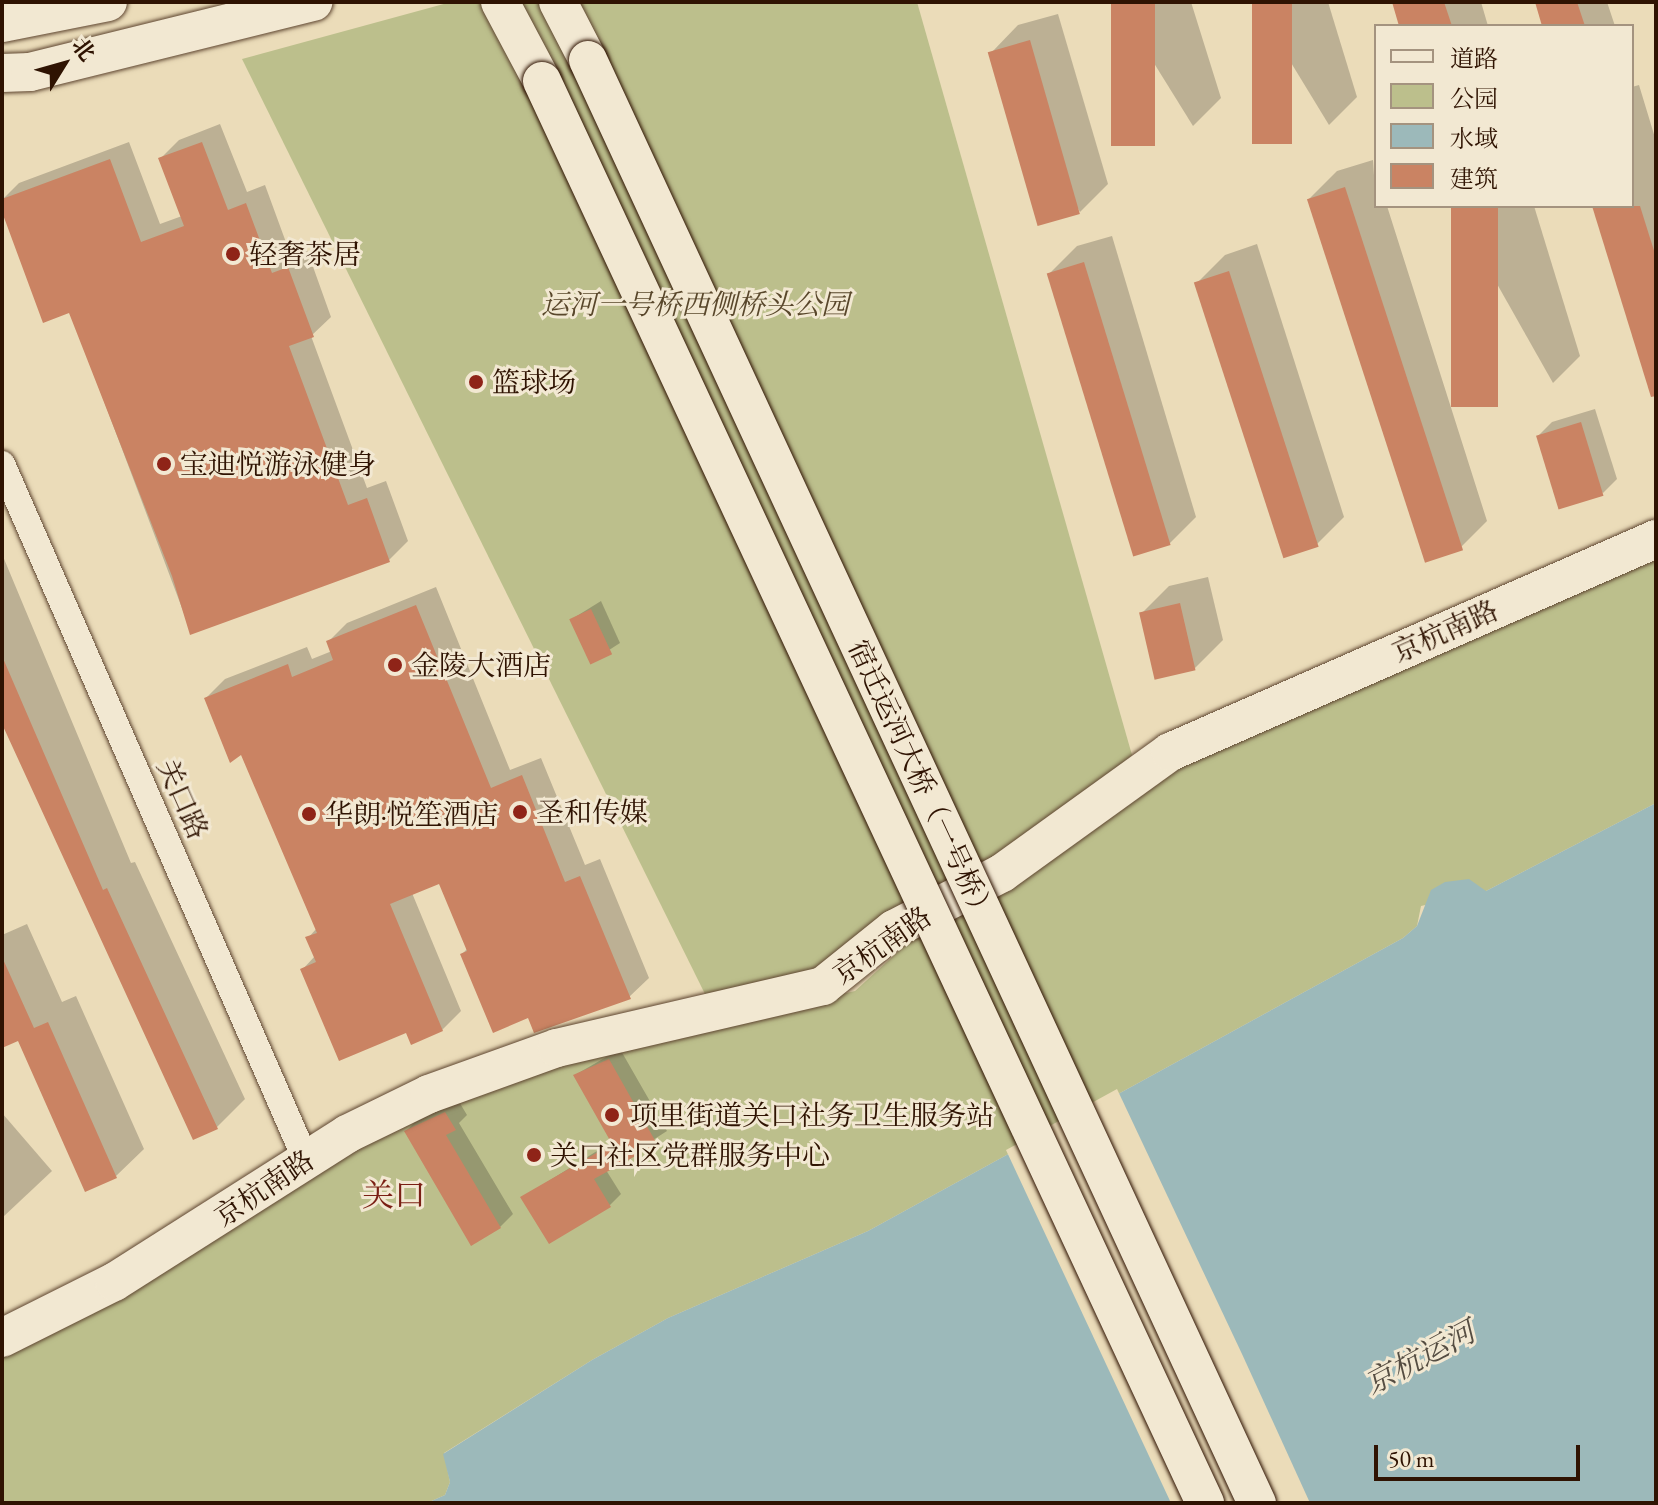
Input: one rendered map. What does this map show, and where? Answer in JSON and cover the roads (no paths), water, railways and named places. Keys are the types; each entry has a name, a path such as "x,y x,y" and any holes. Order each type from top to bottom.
{"main road":[{"path":"2,23 108,2"},
{"path":"2,73 30,72 313,2"},
{"name":"宿迁运河大桥（一号桥）","path":"500,2 542,81 1205,1503"},
{"name":"宿迁运河大桥（一号桥）","path":"558,2 588,60 1257,1503"},
{"name":"京杭南路","path":"2,1338 114,1282 359,1127 493,1069 637,1027 823,986 894,929 1002,873 1170,752 1656,539"}],"street":[{"name":"关口路","path":"2,464 306,1160"}],"water":[{"name":"京杭运河","path":"1656,803 1656,1503 427,1503 445,1495 450,1482 443,1454 592,1360 668,1318 868,1231 1403,938 1417,926 1431,890 1445,882 1469,879 1486,891"}],"place":[{"name":"轻奢茶居","path":"233,254"},
{"name":"篮球场","path":"476,382"},
{"name":"宝迪悦游泳健身","path":"164,464"},
{"name":"金陵大酒店","path":"395,665"},
{"name":"圣和传媒","path":"520,812"},
{"name":"华朗·悦笙酒店","path":"309,814"},
{"name":"项里街道关口社务卫生服务站","path":"612,1115"},
{"name":"关口社区党群服务中心","path":"534,1155"}],"district":[{"name":"关口","path":"394,1195"}],"park label":[{"name":"运河一号桥西侧桥头公园","path":"695,304"}]}
